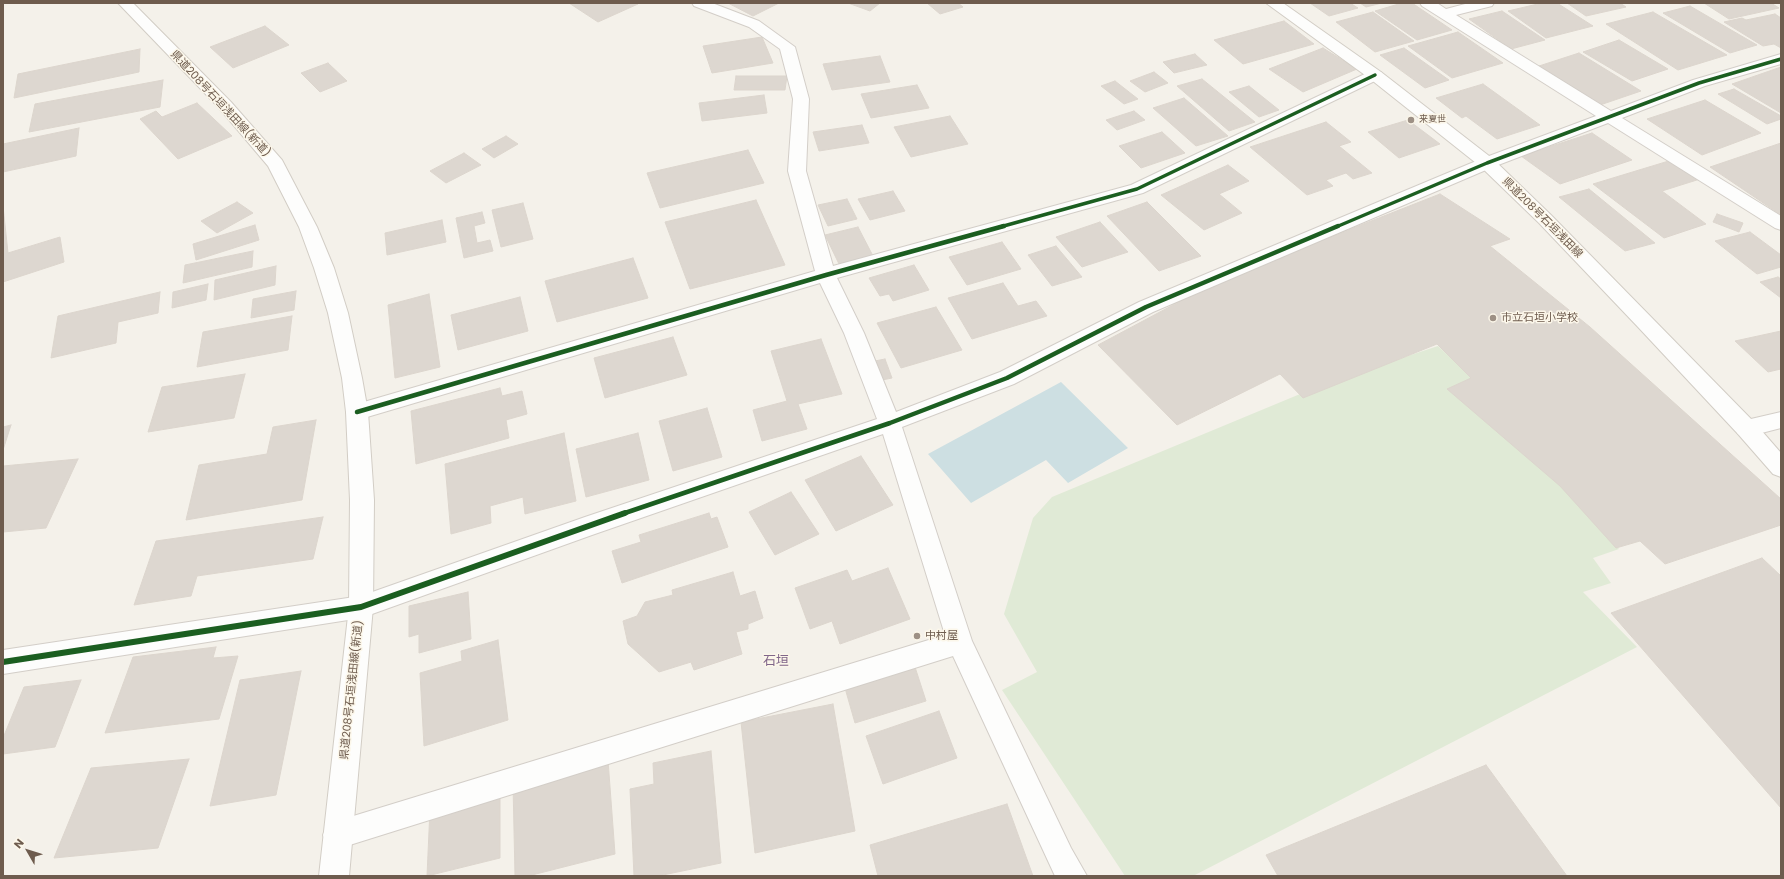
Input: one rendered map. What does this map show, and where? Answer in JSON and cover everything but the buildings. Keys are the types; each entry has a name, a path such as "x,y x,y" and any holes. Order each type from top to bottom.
{"street":[{"name":"県道208号石垣浅田線(新道)","path":"125,3 225,106 276,164 308,227 324,268 338,314 352,378 357,412 362,500 361,607 334,876"},
{"path":"699,3 754,24 787,47 801,99 797,172 826,275 854,333 890,424 960,642 1061,858 1072,876"},
{"name":"県道208号石垣浅田線","path":"1272,3 1375,75 1487,163 1550,224 1746,428 1781,468"},
{"path":"1428,3 1781,224"},
{"path":"1446,13 1487,3"},
{"path":"3,662 361,607 585,527 890,424 1007,378 1146,307 1487,163 1607,116 1699,83 1781,59"},
{"path":"357,412 826,275 1137,189 1375,75"},
{"path":"1746,428 1781,420"},
{"path":"337,835 960,642"}],"green space":[{"path":"1438,346 1473,379 1563,487 1619,549 1593,558 1611,583 1583,592 1637,647 1193,876 1125,876 1002,690 1037,672 1004,614 1033,518 1052,497 1329,382"}],"shaded area":[{"path":"1061,382 1128,448 1068,483 1046,460 971,503 928,454"}],"cycle path":[{"path":"3,662 361,607 585,527 890,423 1007,378 1146,307 1487,163 1699,83 1781,59"},
{"path":"357,412 826,275 1137,189 1375,75"}],"place":[{"name":"来夏世","path":"1411,120"},
{"name":"市立石垣小学校","path":"1493,318"},
{"name":"中村屋","path":"917,636"}],"district":[{"name":"石垣","path":"776,662"}]}
